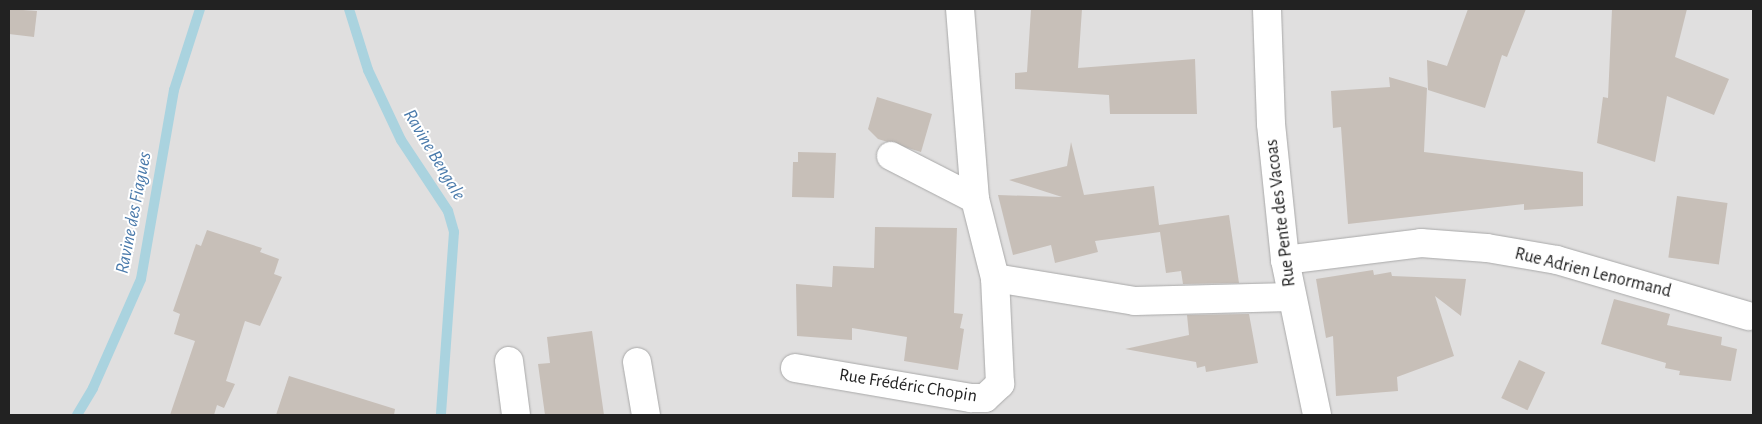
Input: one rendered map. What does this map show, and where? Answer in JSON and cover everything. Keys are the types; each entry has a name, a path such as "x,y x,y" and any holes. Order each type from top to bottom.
{"street":[{"name":"Rue Frédéric Chopin","path":"795,368 984,398 1000,384 995,278 975,199 960,9"},
{"name":"Rue Pente des Vacoas","path":"1267,9 1271,124 1285,260 1291,297 1317,415"},
{"path":"891,156 975,199"},
{"name":"Rue Adrien Lenormand","path":"1285,260 1421,243 1487,248 1556,260 1749,316"},
{"path":"995,278 1135,301 1291,297"},
{"path":"509,361 516,415"},
{"path":"637,362 646,415"}],"shaded area":[{"path":"9,9 1753,9 1753,415 9,415"}],"building":[{"path":"9,9 37,11 34,37 9,34"},
{"path":"1031,9 1082,9 1078,68 1195,59 1197,114 1110,114 1109,95 1015,89 1015,73 1027,72"},
{"path":"1468,9 1526,9 1507,57 1502,55 1485,108 1428,90 1427,60 1447,66"},
{"path":"1612,9 1687,9 1675,57 1729,79 1714,115 1667,96 1655,162 1597,143 1603,97 1608,98"},
{"path":"1389,77 1427,88 1424,152 1583,172 1583,206 1524,210 1524,204 1348,224 1341,127 1333,128 1331,91 1390,87"},
{"path":"877,97 932,114 921,152 878,139 868,129"},
{"path":"1071,142 1084,195 1154,186 1159,225 1229,215 1239,283 1183,284 1181,271 1166,273 1160,232 1095,241 1098,252 1055,263 1051,245 1013,255 998,195 1062,197 1009,180 1067,166"},
{"path":"798,152 836,153 834,198 792,197 793,162 798,162"},
{"path":"1677,196 1728,203 1719,264 1668,257"},
{"path":"875,227 957,228 954,313 963,314 960,328 964,329 958,370 904,361 907,337 852,328 852,340 797,336 796,284 832,287 833,266 874,268"},
{"path":"207,230 262,248 260,252 279,259 274,274 282,277 260,326 245,321 226,381 235,384 224,408 217,405 214,415 170,415 195,341 174,334 180,314 173,311 196,244 201,246"},
{"path":"1373,270 1374,275 1391,272 1392,276 1466,279 1461,316 1435,296 1454,356 1397,377 1398,391 1336,396 1333,336 1326,338 1316,279"},
{"path":"1614,299 1670,314 1667,325 1722,337 1721,345 1737,349 1731,381 1679,375 1680,371 1665,368 1666,363 1601,344"},
{"path":"1249,314 1258,363 1206,372 1205,366 1197,368 1196,362 1125,349 1189,335 1187,315"},
{"path":"592,331 604,415 545,415 538,364 550,363 547,337"},
{"path":"1519,360 1545,372 1528,410 1501,398"},
{"path":"289,376 395,409 394,415 276,415"}],"waterway":[{"name":"Ravine des Fiagues","path":"77,415 93,388 141,279 174,90 200,9"},
{"name":"Ravine Bengale","path":"349,9 368,70 401,140 448,211 454,232 441,415"}]}
